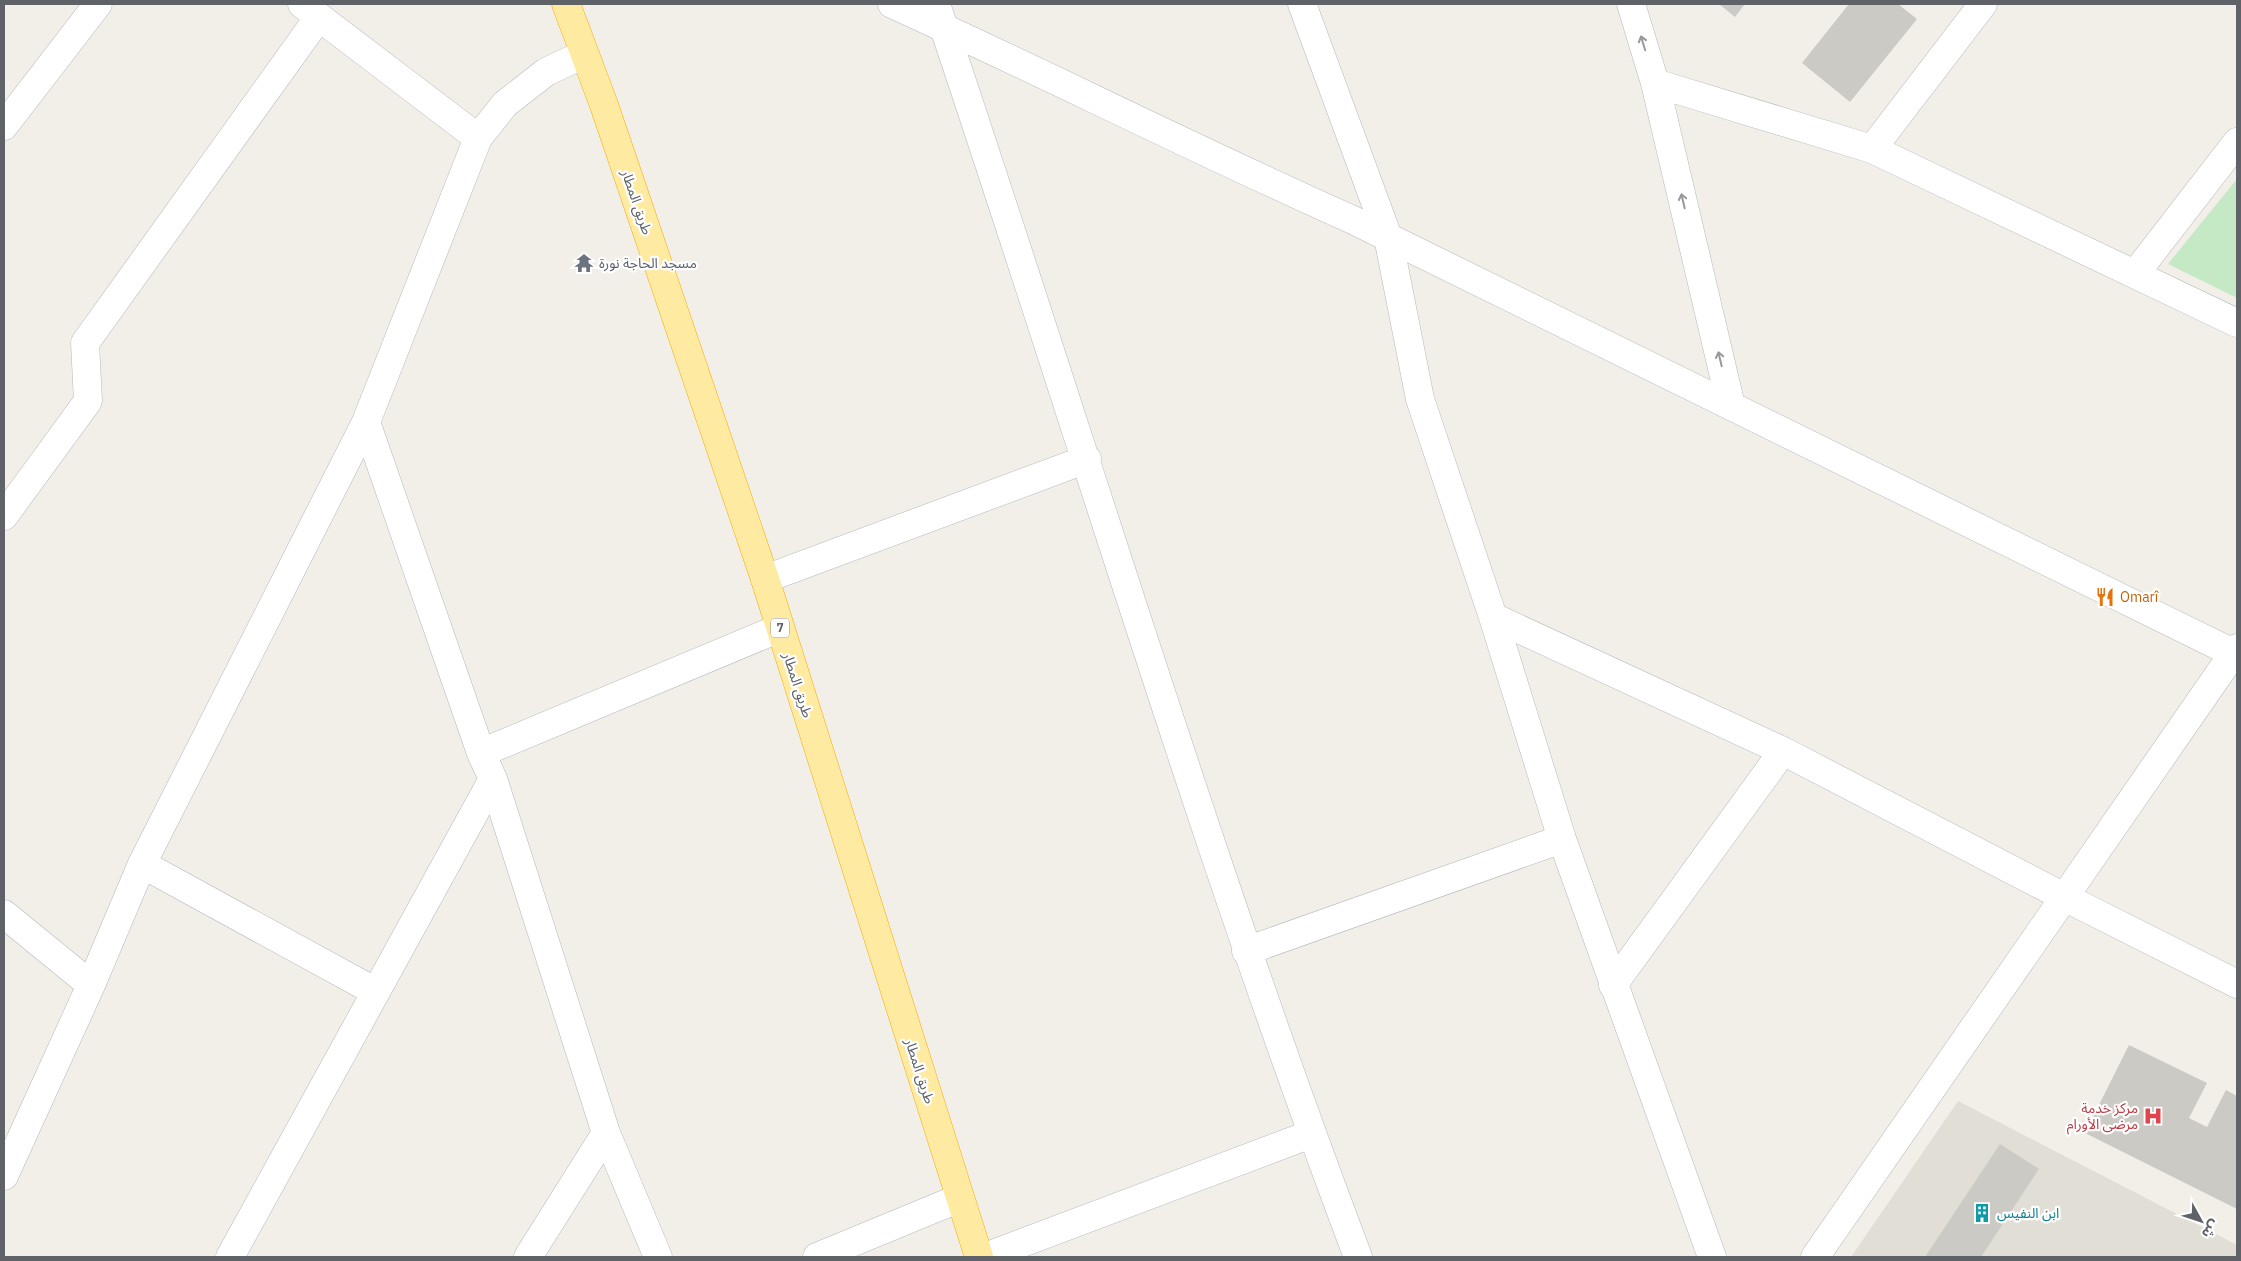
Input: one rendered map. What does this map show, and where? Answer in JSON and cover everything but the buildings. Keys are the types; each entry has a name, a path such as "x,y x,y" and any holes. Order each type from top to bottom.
{"highway":[{"name":"طريق المطار","path":"566,4 607,114 765,580 979,1257"}],"street":[{"path":"4,126 98,4"},
{"path":"892,4 940,16 1731,406 2236,652 1815,1257"},
{"path":"1302,4 1388,237 1420,399 1493,617 1562,838 1613,985 1712,1257"},
{"path":"1632,4 1655,83 1731,406"},
{"path":"1872,149 1983,4"},
{"path":"4,516 88,401 85,343 311,10 478,138"},
{"path":"940,16 1087,459 1246,951 1311,1134 1358,1257"},
{"path":"4,1176 92,985 142,864 366,422 478,138 505,104 546,72 584,54"},
{"path":"1655,83 1872,149 2237,323"},
{"path":"2135,274 2237,142"},
{"path":"366,422 481,753 493,779 606,1133 658,1257"},
{"path":"765,580 1087,459"},
{"path":"1493,617 1783,751 2066,898 2237,984"},
{"path":"481,753 780,628"},
{"path":"1613,985 1783,751"},
{"path":"230,1257 493,779"},
{"path":"1246,951 1562,838"},
{"path":"142,864 376,992"},
{"path":"4,914 92,985"},
{"path":"528,1257 606,1133"},
{"path":"986,1257 1311,1134"},
{"path":"818,1257 960,1198"}],"shaded area":[{"path":"1958,1101 2237,1245 2237,1257 1851,1257"}],"green space":[{"path":"2237,179 2237,298 2168,264"}],"place":[{"name":"مسجد الحاجة نورة","path":"584,263"},
{"name":"Omarî","path":"2105,597"},
{"name":"مركز خدمة مرضى الأورام","path":"2153,1116"},
{"name":"ابن النفيس","path":"1982,1213"}]}
